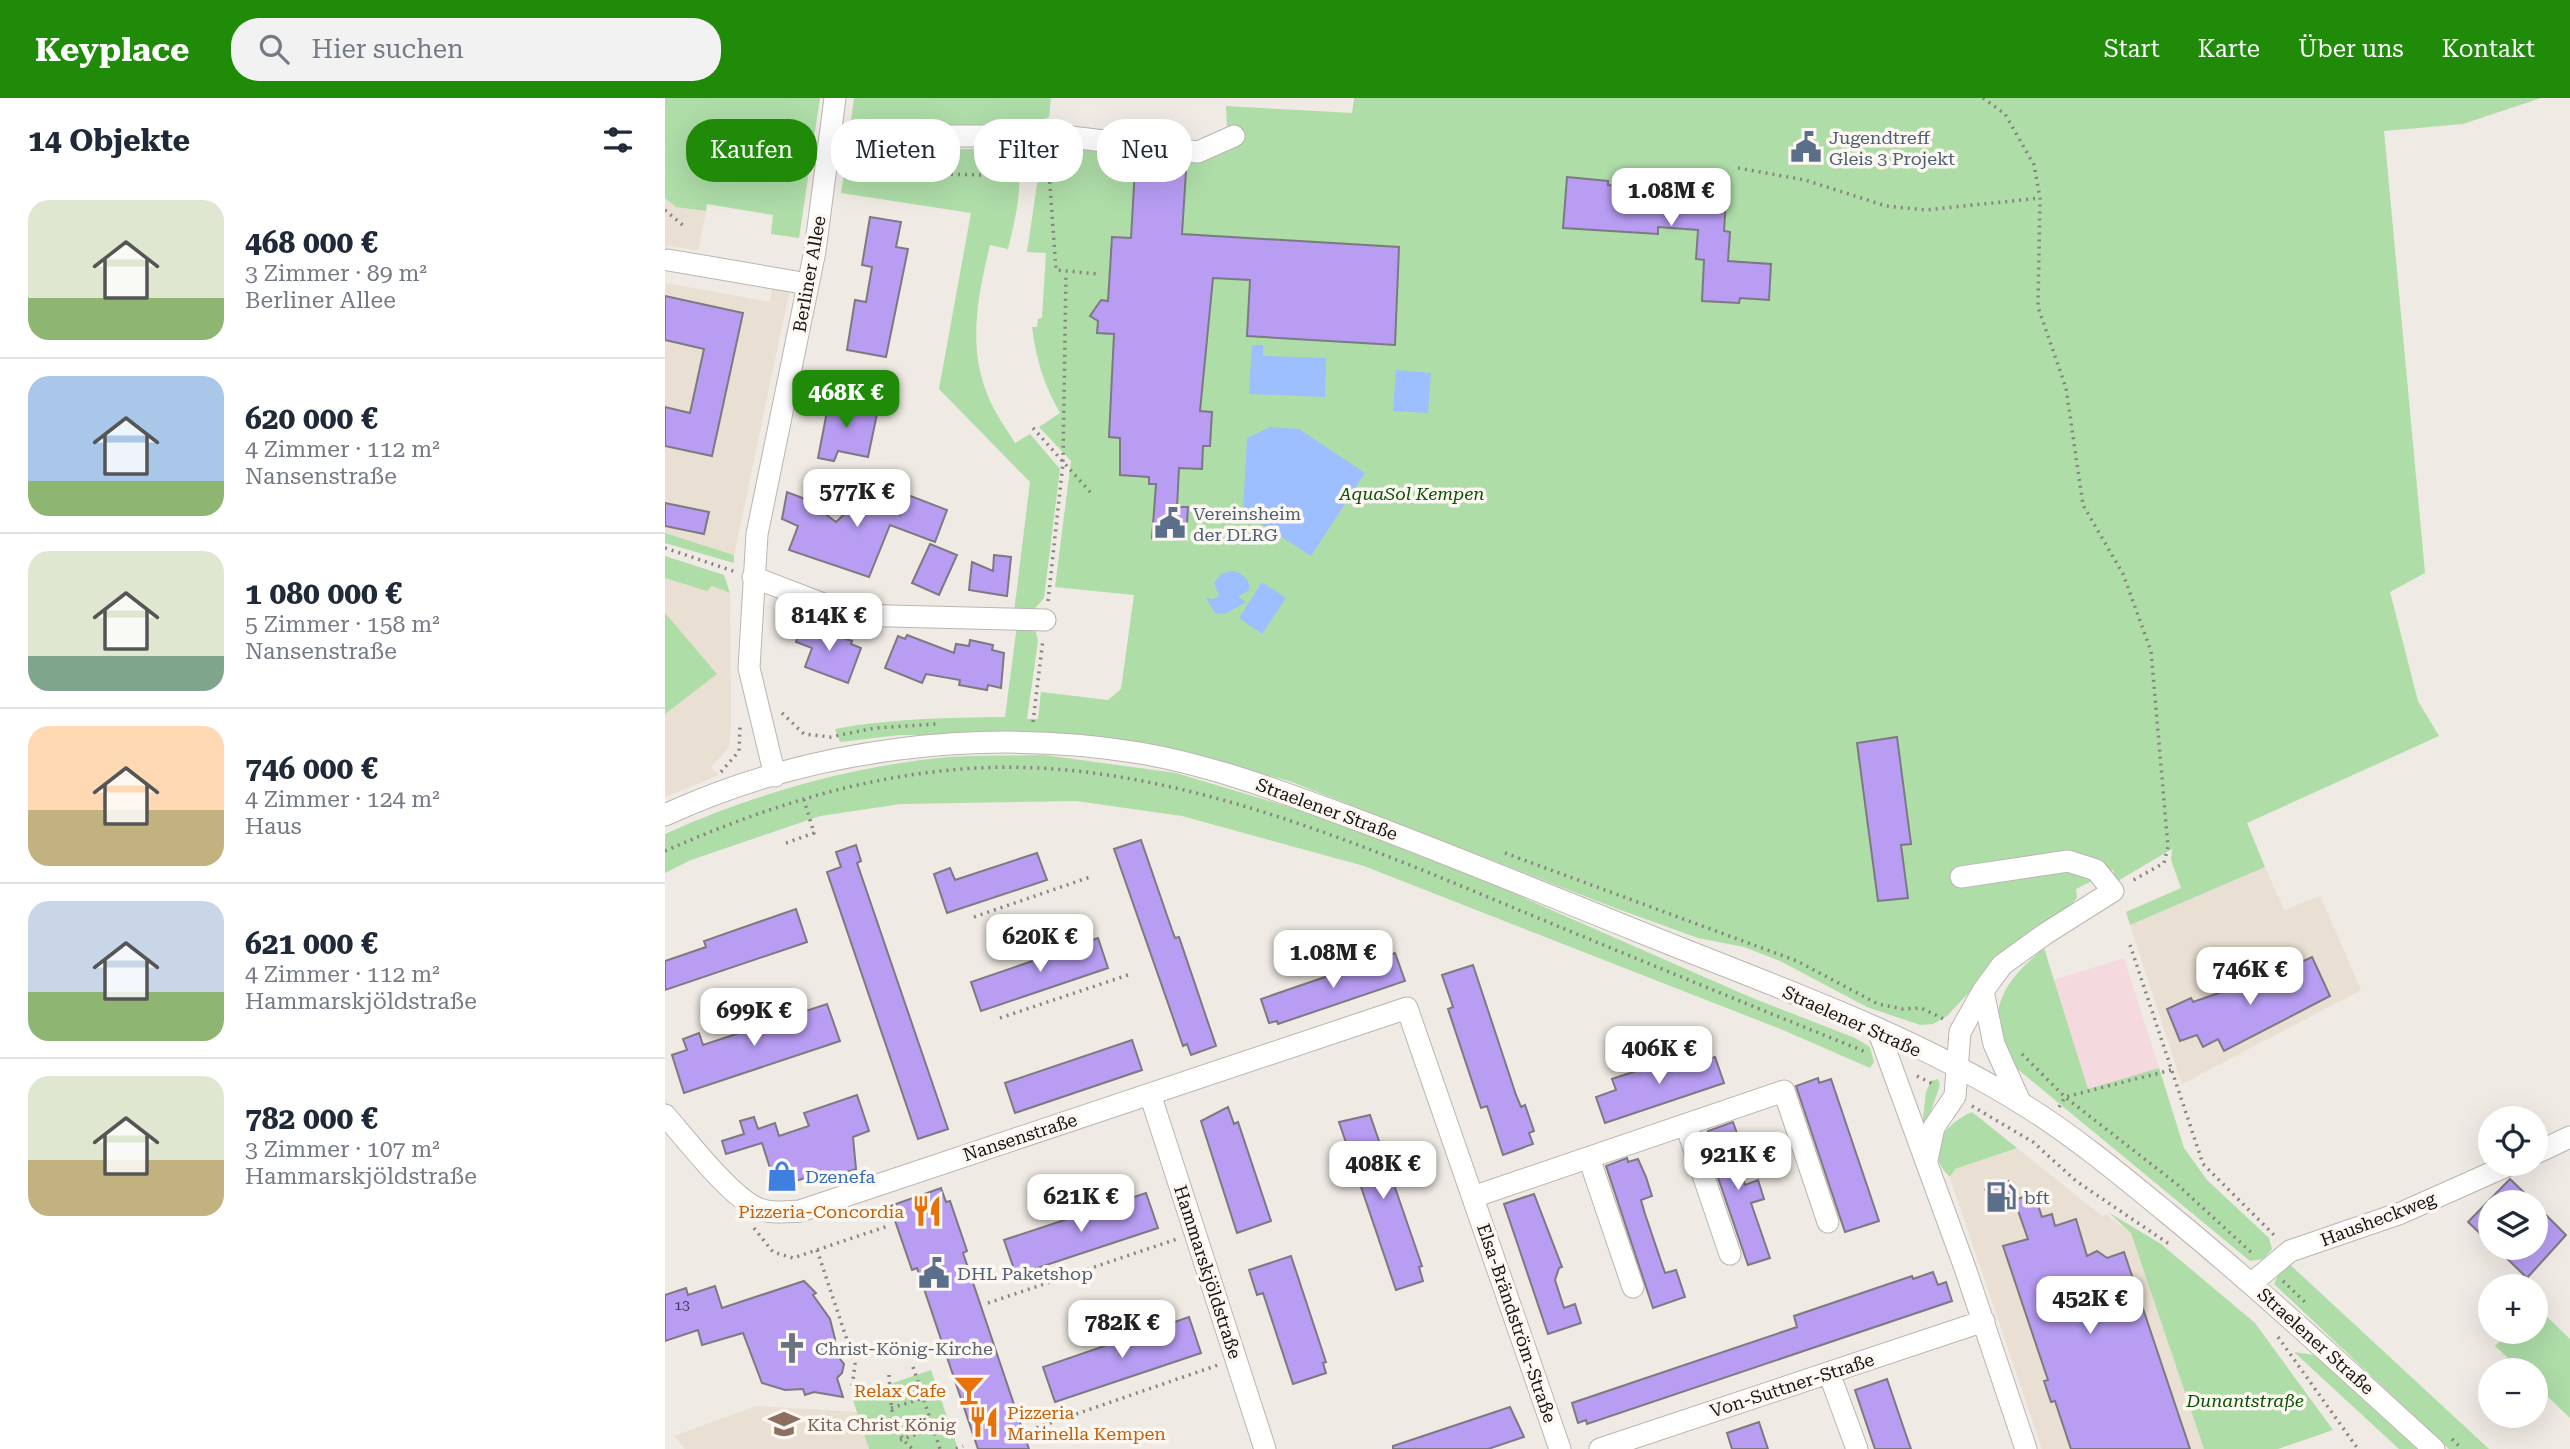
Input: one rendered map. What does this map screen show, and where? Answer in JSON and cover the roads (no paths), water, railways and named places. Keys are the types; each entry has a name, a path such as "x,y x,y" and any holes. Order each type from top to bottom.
{"street":[{"name":"Berliner Allee","path":"833,119 835,98"},
{"name":"Berliner Allee","path":"775,776 749,667 744,574 757,534 808,284 831,136"},
{"path":"960,136 1062,136 1198,152 1234,136"},
{"path":"668,260 808,284"},
{"path":"744,574 852,615 1045,620"},
{"name":"Straelener Straße","path":"665,815 728,790 834,760 929,747 1016,742 1142,754 1235,776 1306,800 1470,863 1878,1030 2020,1102 2128,1181 2252,1283 2434,1449"},
{"path":"1927,1160 1934,1127 1955,1096 1960,1032 1983,991 2002,965 2113,891 2096,870 2068,861 1961,877"},
{"path":"1983,991 1994,1044 2020,1102"},
{"name":"Nansenstraße","path":"665,1115 741,1200 759,1209 780,1213 800,1211 1407,1008"},
{"name":"Elsa-Brändström-Straße","path":"1407,1008 1560,1449"},
{"path":"1878,1030 1892,1062 1984,1321 2026,1449"},
{"path":"1473,1197 1784,1091 1828,1222"},
{"name":"Hammarskjöldstraße","path":"1150,1094 1265,1449"},
{"path":"1686,1125 1730,1254"},
{"path":"2548,1147 2570,1137"},
{"path":"1589,1158 1633,1287"},
{"name":"Hausheckweg","path":"2252,1283 2290,1251 2401,1213 2484,1176"},
{"name":"Von-Suttner-Straße","path":"1600,1449 1984,1321"},
{"path":"1829,1373 1857,1449"}],"water":[{"path":"1252,345 1263,345 1263,356 1326,358 1325,397 1249,394"},
{"path":"1396,370 1431,373 1428,413 1393,411"},
{"path":"1270,427 1299,429 1365,473 1311,556 1243,512 1247,438"},
{"path":"1231,571 1247,579 1249,590 1238,597 1245,601 1225,614 1215,613 1206,598 1219,596 1214,583 1221,574"},
{"path":"1262,582 1286,598 1262,634 1239,618"}],"place":[{"name":"Jugendtreff Gleis 3 Projekt","path":"1806,147"},
{"name":"Vereinsheim der DLRG","path":"1170,523"},
{"name":"Dzenefa","path":"782,1176"},
{"name":"bft","path":"2001,1197"},
{"name":"Pizzeria-Concordia","path":"927,1211"},
{"name":"DHL Paketshop","path":"934,1273"},
{"name":"Christ-König-Kirche","path":"792,1348"},
{"name":"Relax Cafe","path":"969,1390"},
{"name":"Pizzeria Marinella Kempen","path":"984,1422"},
{"name":"Kita Christ König","path":"784,1424"}],"park label":[{"name":"AquaSol Kempen","path":"1412,493"},
{"name":"Dunantstraße","path":"2245,1400"}]}
